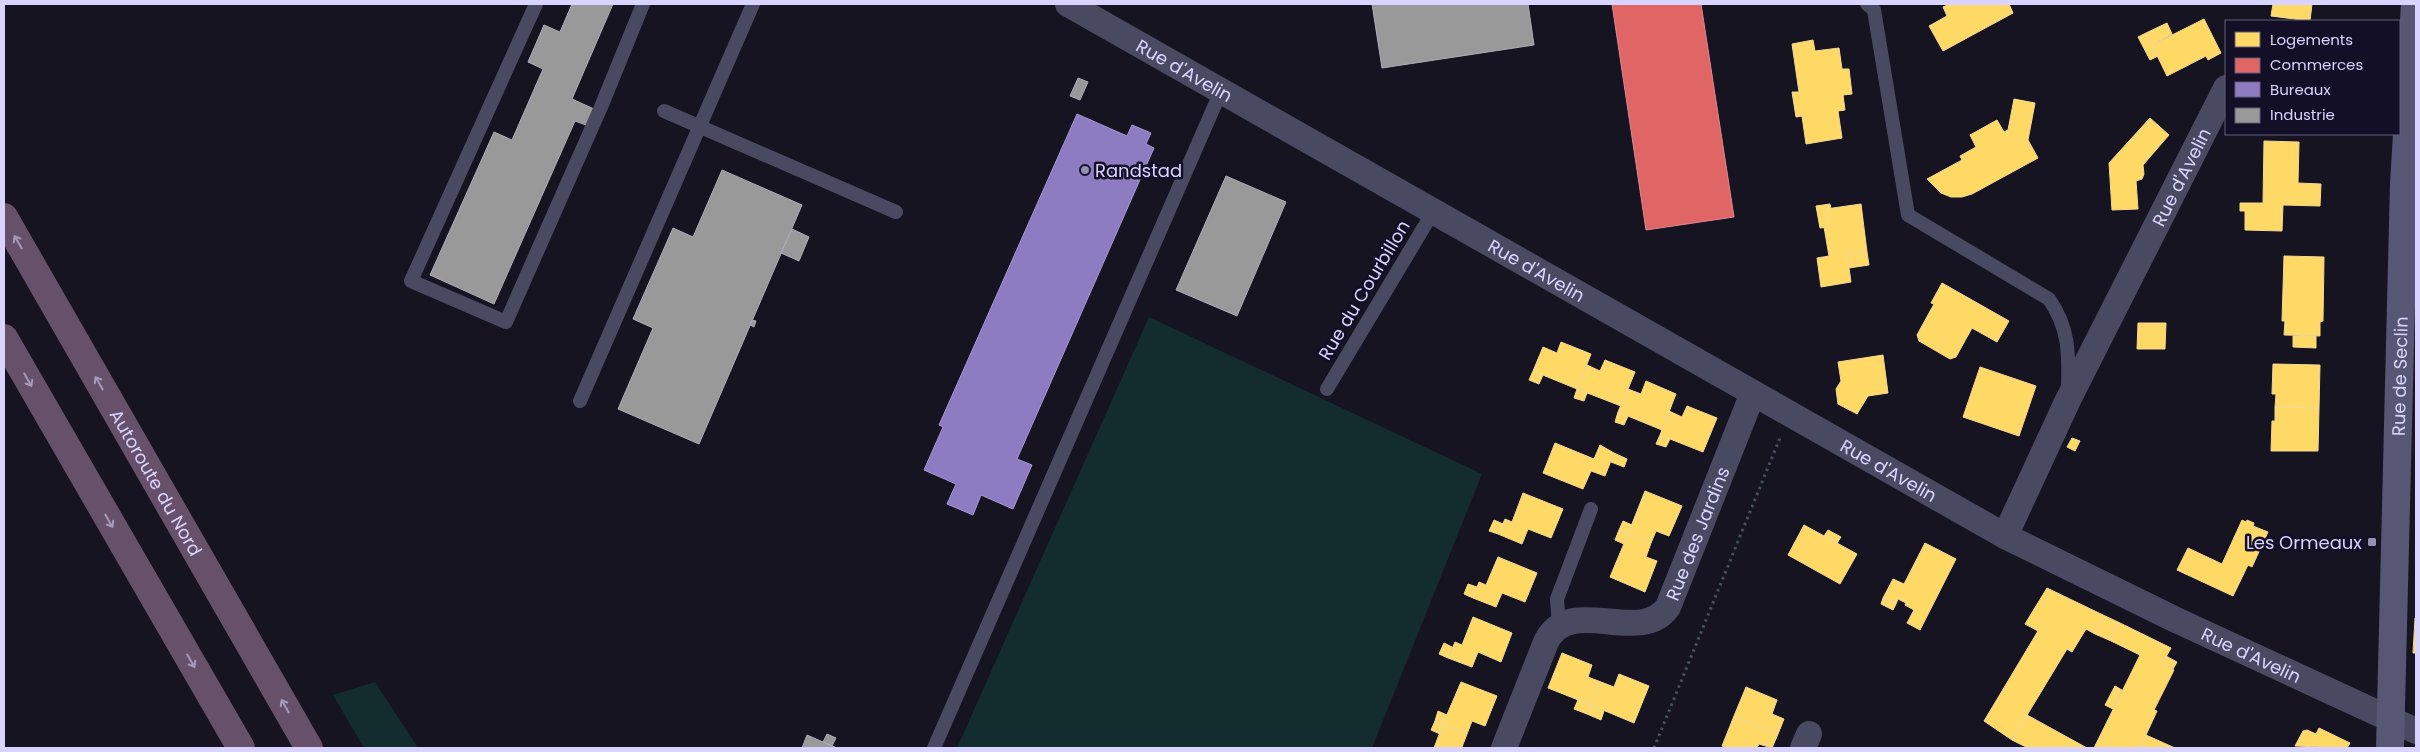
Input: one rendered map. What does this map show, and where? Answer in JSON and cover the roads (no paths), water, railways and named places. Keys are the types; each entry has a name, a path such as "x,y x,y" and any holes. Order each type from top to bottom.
{"highway":[{"name":"Autoroute du Nord","path":"4,218 309,748"},
{"path":"4,338 241,748"}],"main road":[{"name":"Rue de Seclin","path":"2390,748 2415,4"}],"street":[{"name":"Rue d'Avelin","path":"1068,4 2005,536 2174,619 2416,731"},
{"name":"Rue d'Avelin","path":"2005,536 2068,400 2225,90"},
{"name":"Rue des Jardins","path":"1560,626 1578,621 1645,623 1664,614 1753,393"},
{"path":"1504,748 1546,642 1550,635 1560,626"}],"lane":[{"path":"536,4 411,281 506,322 601,107 643,4"},
{"path":"580,401 753,4"},
{"path":"1867,4 1874,10 1908,215 2049,299 2061,317 2069,354 2068,400"},
{"path":"934,748 1221,91"},
{"path":"664,111 896,212"},
{"name":"Rue du Courbillon","path":"1327,389 1433,212"},
{"path":"1560,626 1557,599 1591,509"}],"place":[{"name":"Randstad","path":"1085,170"},
{"name":"Les Ormeaux","path":"2372,542"}]}
